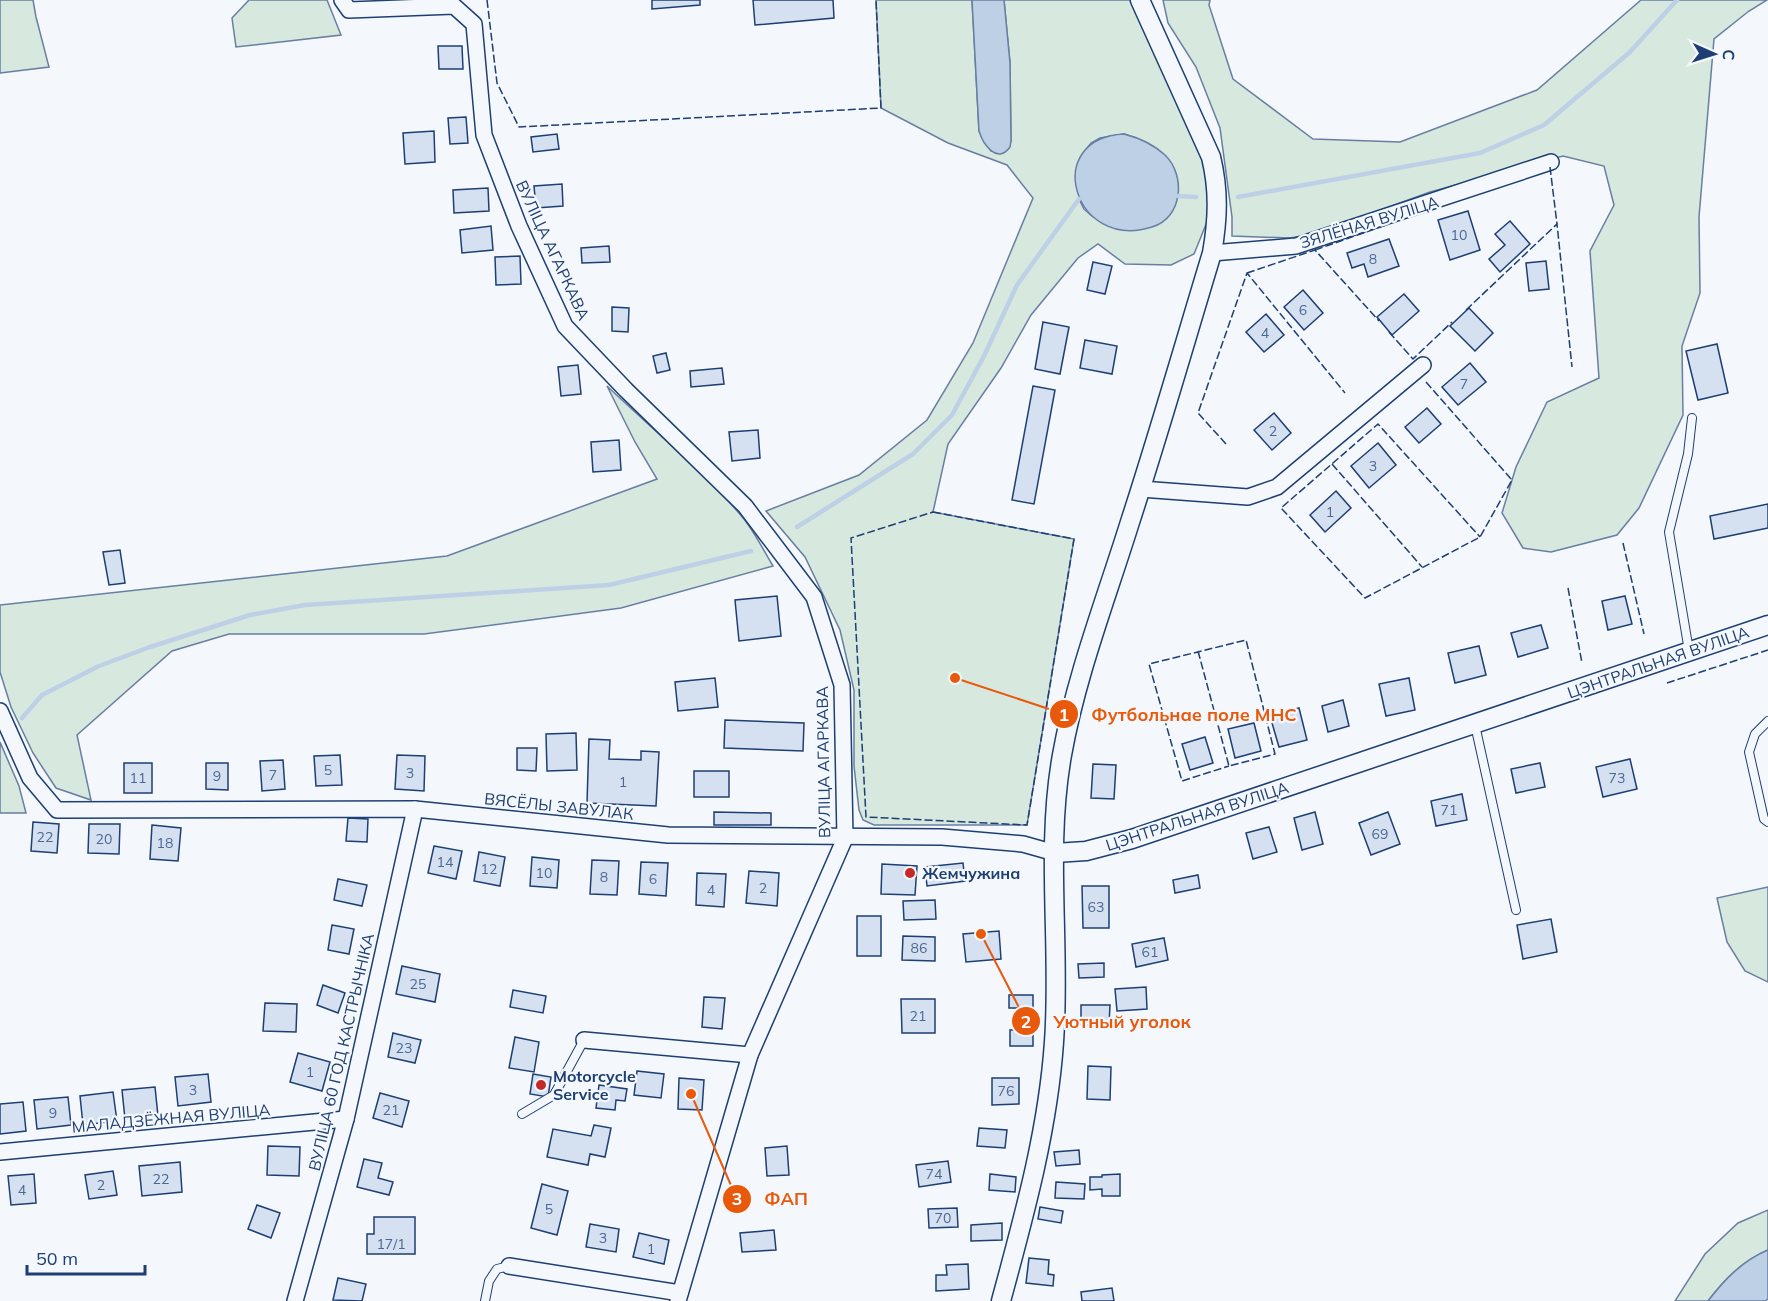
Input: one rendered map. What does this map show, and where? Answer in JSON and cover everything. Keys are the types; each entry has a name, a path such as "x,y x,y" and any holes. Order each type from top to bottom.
{"street":[{"name":"ВУЛІЦА АГАРКАВА","path":"342,0 348,10 454,6 474,24 484,135 519,226 565,326 626,390 745,506 814,597 842,685 845,838 750,1055 679,1297"},
{"path":"1001,1301 1034,1168 1050,1080 1056,1004 1054,853 1057,789 1068,723 1080,677 1141,489 1212,253 1218,207 1217,182 1211,157 1140,0"},
{"name":"ЗЯЛЁНАЯ ВУЛІЦА","path":"1212,253 1296,246 1551,162"},
{"path":"1141,489 1248,497 1277,487 1424,364"},
{"name":"ЦЭНТРАЛЬНАЯ ВУЛІЦА","path":"1054,853 1086,851 1132,839 1768,625"},
{"name":"ВЯСЁЛЫ ЗАВУЛАК","path":"0,711 30,778 57,810 415,809 668,835 942,837 1023,844 1054,853"},
{"name":"ВУЛІЦА 60 ГОД КАСТРЫЧНІКА","path":"295,1301 346,1119 415,809"},
{"path":"584,1040 750,1055"},
{"name":"МАЛАДЗЁЖНАЯ ВУЛІЦА","path":"0,1152 346,1119"},
{"path":"509,1266 679,1297"}],"lane":[{"path":"1689,651 1668,532 1688,454 1692,418"},
{"path":"1768,722 1755,734 1749,752 1764,819 1768,822"},
{"path":"1475,723 1516,910"},
{"path":"522,1114 554,1095 584,1040"},
{"path":"485,1301 489,1281 496,1269 509,1266"}],"shaded area":[{"path":"0,0 33,0 49,67 0,73"},
{"path":"249,0 327,0 341,35 236,47 232,18"},
{"path":"876,0 972,0 979,131 991,151 1002,153 1011,141 1010,63 1004,0 1131,0 1203,161 1209,193 1209,217 1194,254 1171,265 1125,264 1098,244 1078,258 1031,315 1001,368 948,444 933,512 1074,539 1027,825 874,825 863,820 859,810 854,766 854,690 840,630 805,557 766,511 859,475 927,420 973,343 1033,198 1007,165 948,143 881,108","holes":["1124,134 1152,145 1160,151 1172,165 1178,184 1093,217 1084,209 1079,199 1084,152 1091,143 1100,138"]},
{"path":"1163,0 1210,0 1209,5 1233,79 1313,139 1400,142 1537,90 1641,0 1767,0 1749,11 1714,39 1699,217 1700,293 1682,346 1683,415 1639,508 1617,535 1551,552 1523,548 1502,513 1516,467 1547,402 1599,378 1590,251 1614,205 1604,166 1563,156 1430,192 1315,234 1290,238 1232,236 1232,217 1220,128 1196,67 1168,23"},
{"path":"607,386 695,467 728,501 748,524 773,566 621,608 424,634 229,634 172,651 77,735 91,800 56,788 33,753 11,707 0,672 0,605 447,556 657,479 635,442"},
{"path":"0,742 19,786 26,813 0,813"},
{"path":"1768,887 1768,982 1745,971 1727,942 1717,898"},
{"path":"1768,1210 1768,1250 1751,1259 1735,1272 1708,1301 1675,1301 1705,1254 1738,1223"}],"water":[{"path":"972,0 1004,0 1010,63 1011,141 1010,147 1000,154 987,147 979,131"},
{"path":"1124,134 1146,142 1160,151 1172,163 1176,173 1178,195 1175,206 1170,215 1152,227 1125,230 1103,224 1087,210 1077,191 1076,172 1082,154 1098,140"},
{"path":"1768,1250 1768,1299 1765,1301 1708,1301 1735,1271"}],"building":[{"path":"652,0 700,0 700,5 652,9"},
{"path":"753,0 833,0 834,18 755,25"},
{"path":"438,46 462,46 463,69 439,69"},
{"path":"466,117 468,143 450,144 448,118"},
{"path":"434,131 435,162 405,164 403,133"},
{"path":"557,134 559,149 533,152 531,137"},
{"path":"562,184 563,206 536,208 534,186"},
{"path":"488,188 489,211 454,213 453,190"},
{"path":"1468,211 1480,250 1450,260 1438,220"},
{"path":"1510,221 1530,244 1500,272 1489,259 1505,245 1495,234"},
{"path":"491,226 493,250 462,253 460,230"},
{"path":"1389,239 1399,266 1368,277 1364,264 1352,268 1347,253"},
{"path":"609,246 610,262 582,263 581,248"},
{"path":"520,256 521,284 496,285 495,257"},
{"path":"1546,261 1549,289 1529,291 1526,263"},
{"path":"1093,262 1112,266 1105,294 1087,290"},
{"path":"1303,290 1323,313 1304,330 1284,307"},
{"path":"1404,294 1419,311 1392,335 1377,317"},
{"path":"612,307 629,308 628,332 612,331"},
{"path":"1469,308 1493,333 1475,351 1450,326"},
{"path":"1266,314 1284,335 1264,352 1246,332"},
{"path":"1043,322 1069,327 1060,374 1035,369"},
{"path":"1085,340 1117,346 1112,374 1080,368"},
{"path":"1717,344 1728,393 1698,400 1686,351"},
{"path":"666,353 670,370 657,373 653,356"},
{"path":"1470,363 1486,382 1458,405 1442,387"},
{"path":"578,365 581,394 561,396 558,367"},
{"path":"722,368 724,384 691,387 690,371"},
{"path":"1033,386 1055,390 1034,504 1012,500"},
{"path":"1427,408 1441,424 1419,443 1405,427"},
{"path":"1274,413 1291,433 1272,450 1254,430"},
{"path":"758,430 760,458 732,461 729,432"},
{"path":"619,440 621,470 593,472 591,442"},
{"path":"1378,443 1396,465 1369,488 1351,466"},
{"path":"1336,491 1351,508 1325,532 1310,515"},
{"path":"1768,504 1768,528 1714,539 1710,516"},
{"path":"120,550 125,583 109,585 103,552"},
{"path":"777,596 781,636 739,641 735,600"},
{"path":"1625,596 1632,624 1608,630 1602,601"},
{"path":"1541,625 1548,648 1518,657 1511,633"},
{"path":"1479,646 1486,675 1455,683 1448,653"},
{"path":"715,678 718,707 678,711 675,682"},
{"path":"1409,678 1415,710 1386,716 1379,684"},
{"path":"1343,700 1349,726 1328,732 1322,706"},
{"path":"1299,708 1307,740 1279,747 1270,716"},
{"path":"725,720 804,723 803,751 724,748"},
{"path":"1254,723 1261,751 1235,758 1228,729"},
{"path":"576,733 577,770 547,771 546,734"},
{"path":"1205,737 1213,763 1190,770 1182,744"},
{"path":"589,739 610,740 609,759 641,760 641,751 659,752 656,806 587,803"},
{"path":"517,748 537,748 536,771 517,770"},
{"path":"340,755 342,785 316,786 314,756"},
{"path":"397,755 425,756 424,791 395,789"},
{"path":"1630,759 1637,789 1603,797 1596,767"},
{"path":"283,760 285,789 262,791 260,761"},
{"path":"124,763 152,763 152,793 124,793"},
{"path":"206,763 228,763 228,790 206,789"},
{"path":"1540,763 1545,787 1516,793 1511,769"},
{"path":"1093,764 1116,765 1114,799 1091,798"},
{"path":"694,771 729,771 729,797 694,797"},
{"path":"1462,794 1467,820 1436,826 1431,801"},
{"path":"714,812 771,813 771,825 714,825"},
{"path":"1315,812 1323,844 1302,850 1294,818"},
{"path":"1388,812 1400,844 1371,855 1359,823"},
{"path":"348,818 368,819 367,842 346,841"},
{"path":"33,822 59,824 57,853 31,851"},
{"path":"89,824 120,824 119,854 88,853"},
{"path":"152,825 181,828 178,861 150,859"},
{"path":"1269,827 1277,852 1253,859 1246,833"},
{"path":"434,846 462,851 456,879 428,873"},
{"path":"479,852 505,857 500,886 474,881"},
{"path":"532,857 559,860 557,888 530,886"},
{"path":"592,860 619,861 617,895 590,894"},
{"path":"641,862 668,863 666,896 639,894"},
{"path":"963,863 965,881 927,886 925,867"},
{"path":"882,864 917,866 915,895 881,894"},
{"path":"749,871 779,873 777,906 746,903"},
{"path":"697,873 726,874 724,907 696,905"},
{"path":"1198,875 1200,888 1175,893 1173,880"},
{"path":"338,879 367,885 362,906 334,900"},
{"path":"1082,886 1109,886 1109,928 1083,928"},
{"path":"935,900 936,919 904,920 903,901"},
{"path":"857,916 881,916 881,956 857,956"},
{"path":"1551,919 1557,952 1523,959 1517,925"},
{"path":"332,925 354,929 349,954 328,950"},
{"path":"999,931 1001,959 966,962 963,934"},
{"path":"903,936 935,937 935,961 902,960"},
{"path":"1164,938 1168,960 1136,967 1132,944"},
{"path":"1104,963 1104,977 1079,978 1078,964"},
{"path":"402,966 440,974 435,1002 396,994"},
{"path":"323,985 345,993 338,1013 317,1005"},
{"path":"1146,987 1147,1009 1117,1011 1115,989"},
{"path":"513,990 546,996 543,1013 510,1007"},
{"path":"1009,995 1033,995 1033,1008 1009,1008"},
{"path":"704,997 725,998 722,1029 702,1027"},
{"path":"901,999 935,999 935,1033 902,1033"},
{"path":"265,1003 297,1004 296,1032 263,1031"},
{"path":"1081,1005 1110,1005 1109,1025 1081,1025"},
{"path":"1033,1029 1033,1046 1010,1046 1010,1030"},
{"path":"393,1033 421,1040 415,1063 388,1057"},
{"path":"515,1037 539,1042 534,1072 509,1068"},
{"path":"298,1053 330,1062 322,1091 290,1082"},
{"path":"1088,1066 1111,1067 1110,1100 1087,1099"},
{"path":"637,1071 664,1074 661,1098 634,1095"},
{"path":"208,1074 211,1102 178,1106 175,1077"},
{"name":"Motorcycle Service","path":"533,1074 551,1077 548,1097 530,1094"},
{"path":"679,1078 704,1080 702,1110 678,1109"},
{"path":"992,1078 1019,1078 1019,1104 992,1105"},
{"path":"599,1085 627,1089 625,1101 616,1100 615,1110 596,1108"},
{"path":"155,1087 158,1116 125,1119 122,1090"},
{"path":"113,1092 117,1121 83,1125 80,1096"},
{"path":"380,1093 409,1101 402,1127 373,1118"},
{"path":"68,1097 71,1125 37,1129 34,1100"},
{"path":"23,1102 26,1131 0,1134 0,1104"},
{"path":"594,1125 611,1128 605,1157 590,1154 588,1165 547,1157 553,1129 591,1136"},
{"path":"979,1128 1007,1130 1005,1148 977,1146"},
{"path":"268,1146 300,1147 299,1176 267,1175"},
{"path":"787,1146 789,1175 767,1176 765,1148"},
{"path":"1079,1150 1080,1164 1056,1166 1054,1152"},
{"path":"364,1159 382,1163 378,1178 393,1182 389,1195 357,1187"},
{"path":"948,1161 951,1182 919,1187 916,1165"},
{"path":"180,1162 182,1192 142,1196 139,1166"},
{"path":"113,1171 117,1195 89,1199 85,1175"},
{"path":"34,1174 36,1203 11,1205 8,1176"},
{"path":"990,1174 1016,1177 1015,1192 989,1190"},
{"path":"1120,1174 1120,1196 1102,1196 1102,1189 1090,1190 1090,1177"},
{"path":"1056,1182 1085,1184 1084,1199 1055,1198"},
{"path":"542,1184 568,1191 557,1235 531,1228"},
{"path":"257,1205 280,1213 271,1238 248,1229"},
{"path":"1040,1207 1063,1211 1061,1223 1038,1219"},
{"path":"957,1208 958,1227 929,1228 928,1209"},
{"path":"374,1217 415,1217 415,1254 367,1254 367,1234 374,1234"},
{"path":"1002,1223 1002,1240 971,1241 971,1225"},
{"path":"590,1224 619,1229 616,1252 586,1247"},
{"path":"774,1230 776,1250 742,1252 740,1233"},
{"path":"639,1233 669,1240 664,1264 633,1257"},
{"path":"1029,1258 1049,1260 1048,1274 1054,1275 1053,1286 1026,1283"},
{"path":"968,1264 969,1289 936,1291 936,1275 947,1275 946,1265"},
{"path":"338,1278 366,1284 362,1301 333,1300"},
{"path":"1112,1288 1114,1301 1082,1301 1081,1292"}],"waterway":[{"path":"1238,197 1480,153 1544,125 1630,52 1677,0"},
{"path":"1178,196 1196,197"},
{"path":"797,527 913,454 952,415 984,356 1017,285 1079,199"},
{"path":"22,718 42,695 99,666 250,615 305,605 609,585 751,551"}],"fence":[{"path":"487,0 497,83 519,127 881,108 876,0"},
{"path":"1550,167 1557,224"},
{"path":"1315,250 1389,224"},
{"path":"1466,310 1557,224 1572,367"},
{"path":"1247,273 1315,250 1379,321"},
{"path":"1226,444 1198,413 1247,273 1345,393"},
{"path":"1389,332 1413,359 1452,322"},
{"path":"1426,382 1512,480 1480,537 1365,598 1281,508 1378,424 1480,537"},
{"path":"1332,464 1422,567"},
{"path":"933,512 1074,539 1027,825 866,817 851,538 933,512"},
{"path":"1623,543 1644,634"},
{"path":"1568,588 1582,663"},
{"path":"1198,651 1229,766 1275,754 1246,640 1149,664 1182,781 1229,766"},
{"path":"1667,683 1768,650"}],"place":[{"name":"Футбольнае поле МНС","path":"955,678"},
{"name":"Жемчужина","path":"910,873"},
{"name":"Уютный уголок","path":"981,934"},
{"name":"Motorcycle Service","path":"541,1085"},
{"name":"ФАП","path":"691,1094"}]}
